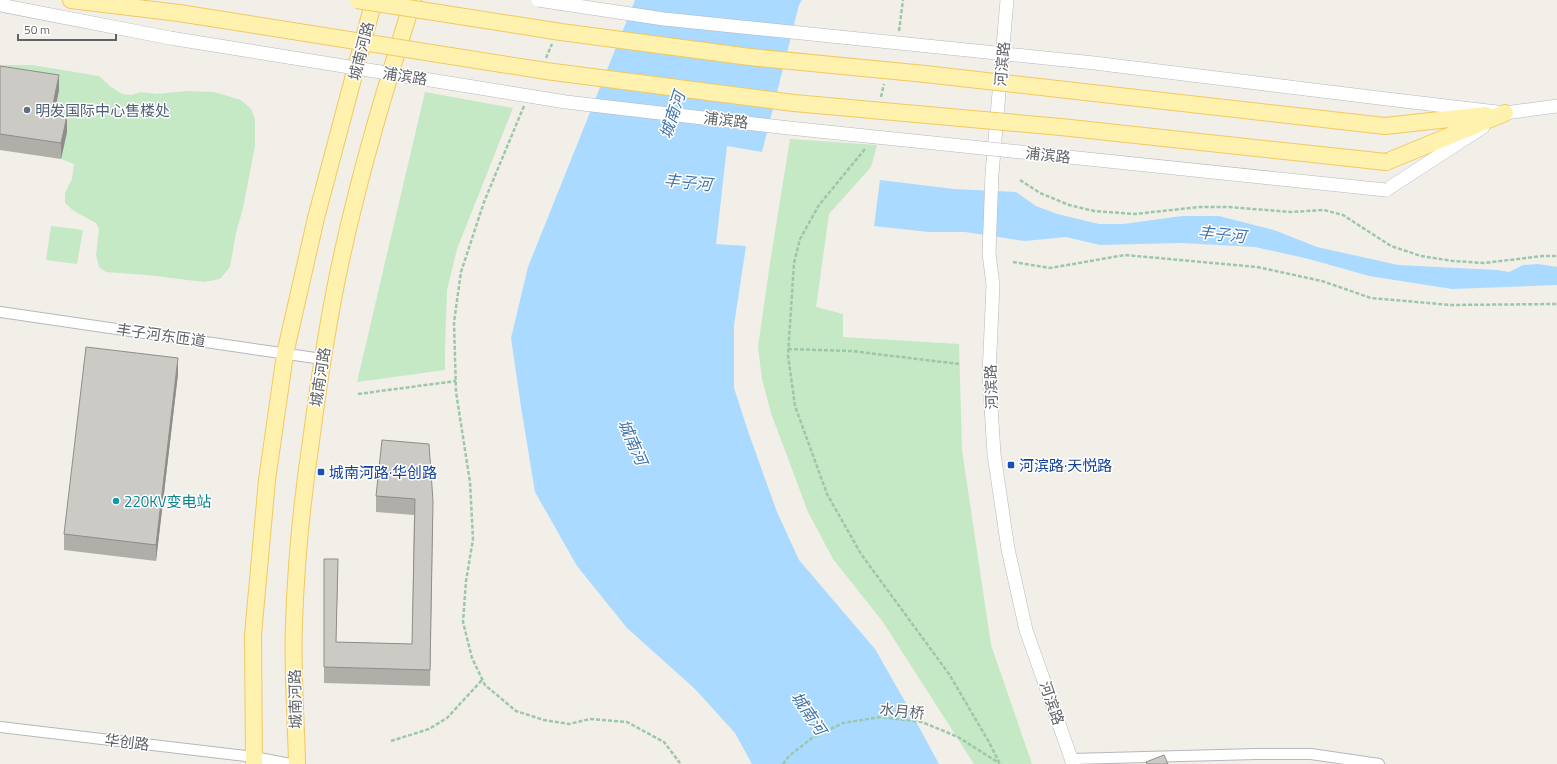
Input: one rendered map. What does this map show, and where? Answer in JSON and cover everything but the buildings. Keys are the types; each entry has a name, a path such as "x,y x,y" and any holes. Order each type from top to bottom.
{"main road":[{"path":"71,0 179,13"},
{"name":"浦滨路","path":"112,0 179,13 546,71 786,102 1061,127 1386,162 1505,113"},
{"path":"357,0 561,32 750,57 925,74 1386,126 1505,113"},
{"name":"城南河路","path":"254,760 253,635 266,480 286,354 316,218 374,0"},
{"name":"城南河路","path":"297,764 294,624 298,558 305,479 322,359 341,259 387,83 413,0"}],"street":[{"path":"538,0 664,19 1094,63 1505,113 1557,106"},
{"name":"河滨路","path":"1007,0 992,174 989,253 993,285 989,374 993,446 1008,549 1026,630 1072,762"},
{"name":"浦滨路","path":"0,5 170,38 566,102 797,129 1386,190 1505,113"},
{"name":"丰子河东匝道","path":"0,312 322,359"},
{"name":"华创路","path":"0,727 290,764"},
{"path":"1072,762 1256,754 1311,754 1379,764"}],"path":[{"path":"898,34 903,0"},
{"path":"544,64 553,42"},
{"path":"880,101 886,79"},
{"path":"525,106 484,202 461,272 454,322 456,392 470,482 473,539 466,581 463,622 472,658 485,686 516,711 544,720 569,724 590,719 627,722 664,742 680,763"},
{"path":"868,145 819,205 800,239 794,263 788,349 795,406 827,494 861,554 949,674 989,742 999,763"},
{"path":"1020,180 1040,193 1069,204 1094,211 1135,214 1199,207 1229,207 1291,212 1324,210 1343,215 1390,246 1421,256 1453,261 1484,263 1543,256 1557,256"},
{"path":"1013,262 1050,268 1094,259 1133,255 1257,267 1322,281 1371,298 1451,305 1557,304"},
{"path":"788,349 851,351 959,364"},
{"path":"358,394 456,381"},
{"path":"391,741 430,729 447,718 482,680"},
{"name":"水月桥","path":"783,764 789,756 812,738 836,726 843,723 881,717 922,722 958,737 999,763"}],"green space":[{"path":"0,65 32,65 99,76 111,87 122,94 131,95 141,92 156,94 187,91 214,92 241,100 251,109 255,119 255,146 230,267 220,279 204,282 106,272 99,267 96,255 99,229 96,223 74,211 65,203 65,193 72,179 74,164 61,159 0,82"},
{"path":"425,92 513,108 457,249 447,290 445,370 357,382"},
{"path":"790,139 877,145 871,167 829,214 816,307 843,314 843,337 959,344 962,450 991,645 1032,764 974,764 883,622 833,559 808,512 771,413 762,379 758,347"},
{"path":"51,226 83,230 77,264 46,260"}],"water":[{"path":"635,0 802,0 799,5 762,152 727,146 716,244 746,246 734,325 734,388 777,512 799,560 875,649 939,764 752,764 735,733 695,689 627,628 577,566 535,492 511,338 528,267"},
{"name":"丰子河","path":"880,180 954,189 1016,192 1036,206 1057,214 1099,224 1123,224 1182,216 1219,216 1274,230 1317,247 1398,265 1497,270 1509,272 1523,265 1538,264 1557,267 1557,285 1452,289 1369,276 1309,259 1255,247 1182,243 1100,245 1066,237 1025,241 965,232 929,232 874,226"}],"place":[{"name":"明发国际中心售楼处","path":"27,110"},
{"name":"河滨路·天悦路","path":"1011,465"},
{"name":"城南河路·华创路","path":"321,472"},
{"name":"220KV变电站","path":"116,501"}],"water label":[{"name":"城南河","path":"672,115"},
{"name":"城南河","path":"633,442"},
{"name":"城南河","path":"809,713"}]}
